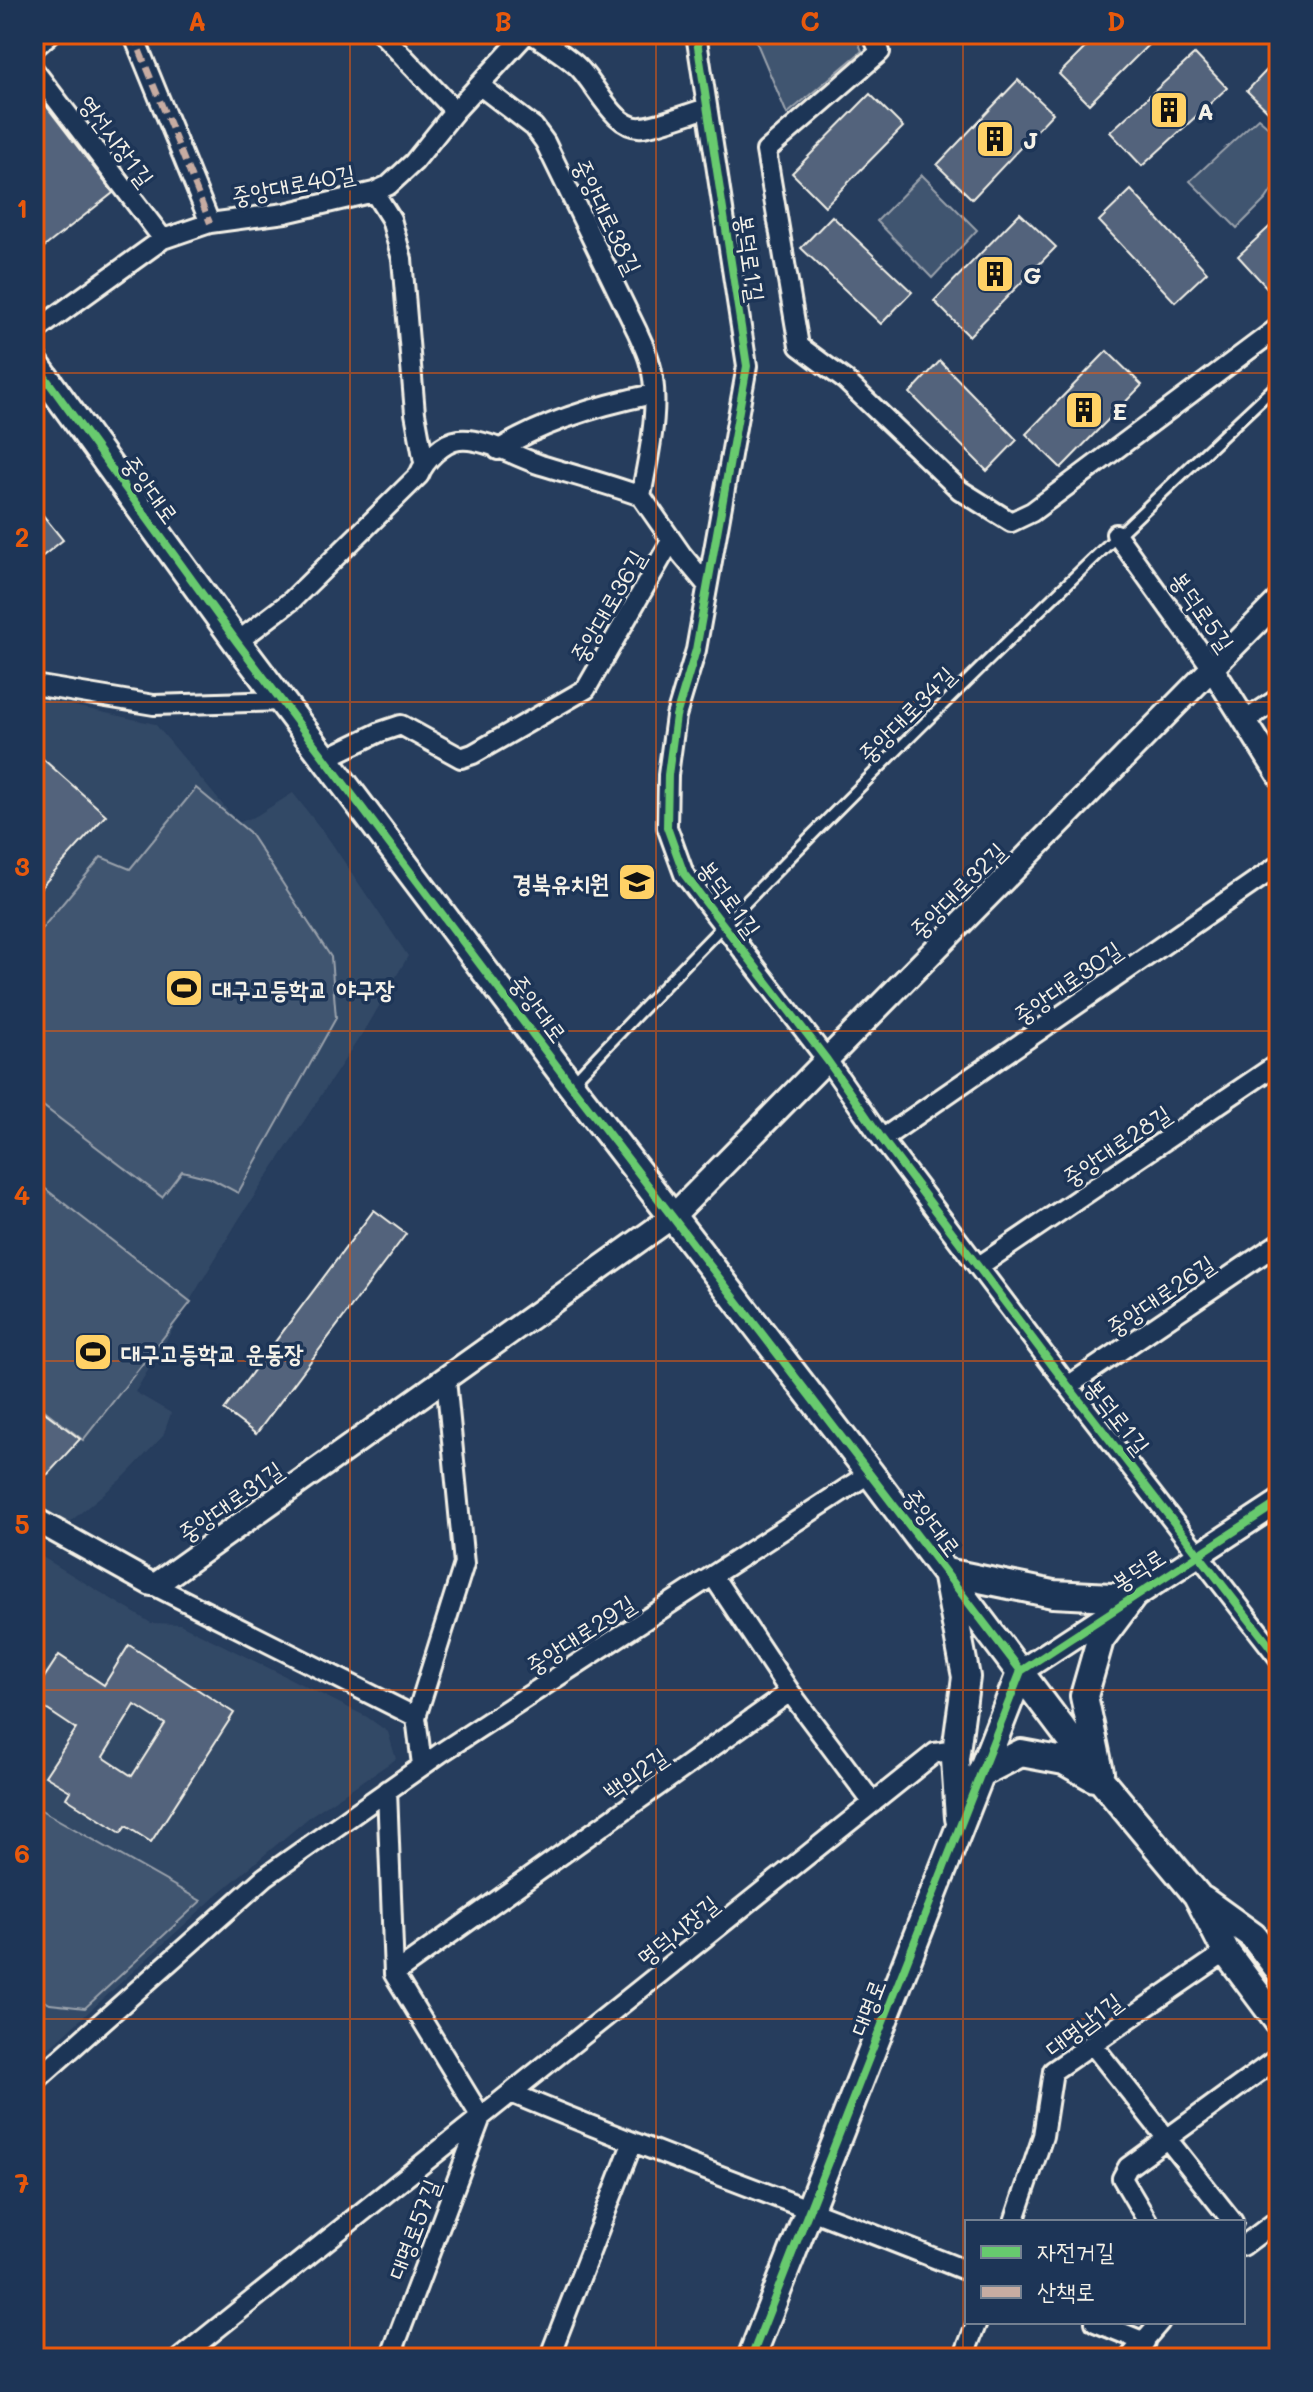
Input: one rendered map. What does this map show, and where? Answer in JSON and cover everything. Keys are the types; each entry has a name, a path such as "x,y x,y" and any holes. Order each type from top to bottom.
{"main road":[{"name":"중앙대로","path":"34,362 237,642 571,1085 946,1572 1103,1782 1197,1895 1226,1952 1279,2023"},
{"path":"960,1826 956,1750 966,1677 946,1572 1053,1594 1132,1597"},
{"path":"1103,1782 1084,1696 1100,1640 1132,1597"},
{"name":"대명로","path":"751,2358 1021,1671"},
{"path":"980,1774 1021,1753 1064,1761 1103,1782"},
{"name":"중앙대로","path":"1197,1895 1253,1936 1279,1970"}],"street":[{"path":"34,48 50,34"},
{"path":"133,34 210,223"},
{"path":"382,34 455,111"},
{"name":"중앙대로40길","path":"34,332 163,239 210,223 285,213 374,192 389,185 414,162 455,111 529,34 578,66 605,99 611,113 624,122 640,128 707,108"},
{"name":"봉덕로1길","path":"696,34 747,366 696,650 676,716 668,775 667,827 684,874 827,1060 882,1139 1068,1386 1279,1658"},
{"path":"872,34 880,52 766,151 799,346 845,380 960,490 1011,522 1032,512 1279,327"},
{"name":"영선시장1길","path":"34,70 163,239"},
{"name":"중앙대로38길","path":"479,85 534,127 545,142 650,361 653,394 649,454 641,496"},
{"path":"237,642 291,601 419,475 424,462 415,413 402,259 391,219 374,192"},
{"path":"498,450 521,435 577,415 653,394"},
{"path":"424,462 454,440 472,440 641,496 671,541 707,585"},
{"name":"봉덕로5길","path":"1116,534 1212,668 1279,775"},
{"name":"중앙대로36길","path":"326,758 401,725 461,758 586,689 671,541"},
{"name":"중앙대로32길","path":"672,1217 1279,600"},
{"path":"34,685 154,705 282,701"},
{"path":"1246,720 1279,698"},
{"name":"중앙대로30길","path":"882,1139 1279,865"},
{"name":"중앙대로28길","path":"979,1266 1279,1063"},
{"name":"중앙대로31길","path":"151,1584 158,1583 672,1217"},
{"name":"중앙대로26길","path":"1068,1386 1279,1243"},
{"path":"422,1765 416,1717 464,1564 446,1379"},
{"name":"중앙대로29길","path":"34,2082 265,1877 422,1765 870,1473"},
{"name":"봉덕로","path":"1021,1671 1279,1502"},
{"path":"34,1519 151,1584 416,1717"},
{"path":"713,1576 790,1692 873,1803"},
{"name":"백의2길","path":"394,1974 790,1692"},
{"name":"명덕시장길","path":"180,2358 935,1753 956,1750"},
{"path":"387,1790 394,1974 481,2117"},
{"name":"대명남1길","path":"1015,2220 1043,2136 1053,2071 1226,1952"},
{"path":"1092,2044 1231,2220"},
{"path":"1147,2220 1122,2178 1128,2167 1279,2057"},
{"path":"511,2093 632,2144 965,2270"},
{"name":"대명로57길","path":"390,2358 481,2117"},
{"path":"549,2358 632,2144"},
{"path":"1245,2240 1279,2219"},
{"path":"963,2358 976,2324"},
{"path":"1100,2324 1145,2342"},
{"path":"1129,2358 1158,2324"}],"lane":[{"name":"중앙대로34길","path":"571,1085 722,924 1116,534 1279,383"}],"shaded area":[{"path":"753,34 855,34 862,51 787,114"},
{"path":"1258,118 1279,136 1279,179 1266,199 1237,228 1190,181"},
{"path":"922,175 977,230 932,278 877,221"},
{"path":"34,697 155,724 238,823 256,816 293,793 328,838 408,956 371,1020 239,1219 135,1392 171,1413 163,1436 125,1476 65,1526 34,1513"},
{"name":"대구고등학교 야구장","path":"196,788 249,832 331,957 336,1018 238,1193 210,1178 182,1171 162,1197 34,1099 34,938 101,857 130,869"},
{"name":"대구고등학교 운동장","path":"34,1180 191,1302 83,1440 34,1402"},
{"path":"34,1552 151,1623 180,1624 367,1717 388,1732 396,1759 313,1814 218,1894 34,2062"},
{"path":"34,1806 201,1901 85,2008 50,2004 34,1995"}],"building":[{"path":"1099,34 1159,34 1089,104 1059,74"},
{"name":"A","path":"1195,54 1227,88 1142,166 1110,132"},
{"path":"1279,57 1279,122 1247,91"},
{"name":"J","path":"1018,80 1053,113 972,199 937,165"},
{"path":"34,90 113,193 34,255"},
{"path":"870,94 903,127 825,206 792,173"},
{"path":"1131,190 1207,272 1175,302 1099,221"},
{"name":"G","path":"1020,213 1056,247 969,336 934,301"},
{"path":"832,216 912,292 881,324 801,248"},
{"path":"1279,218 1279,301 1238,256"},
{"name":"E","path":"1107,351 1142,385 1061,468 1026,434"},
{"path":"940,361 1017,440 987,471 910,393"},
{"path":"34,504 63,540 34,563"},
{"path":"34,751 106,815 34,895"},
{"path":"374,1210 406,1234 256,1434 224,1410"},
{"path":"34,1404 80,1439 48,1474 34,1480"},
{"path":"129,1645 234,1713 151,1842 126,1826 121,1833 66,1798 70,1791 45,1776 76,1729 34,1701 34,1693 59,1655 104,1685","holes":["135,1705 165,1724 132,1776 103,1757"]}],"marked path":[{"path":"34,48 50,34"},
{"path":"133,34 210,223"}],"cycle path":[{"path":"696,34 747,366 696,650 676,716 668,775 667,827 684,874 827,1060 882,1139 1068,1386 1279,1658"},
{"path":"34,362 237,642 571,1085 1021,1671"},
{"path":"1021,1671 1279,1502"},
{"path":"751,2358 1021,1671"}],"place":[{"name":"A","path":"1169,110"},
{"name":"J","path":"995,139"},
{"name":"G","path":"995,274"},
{"name":"E","path":"1084,410"},
{"name":"경북유치원","path":"637,882"},
{"name":"대구고등학교 야구장","path":"184,988"},
{"name":"대구고등학교 운동장","path":"93,1352"}]}
